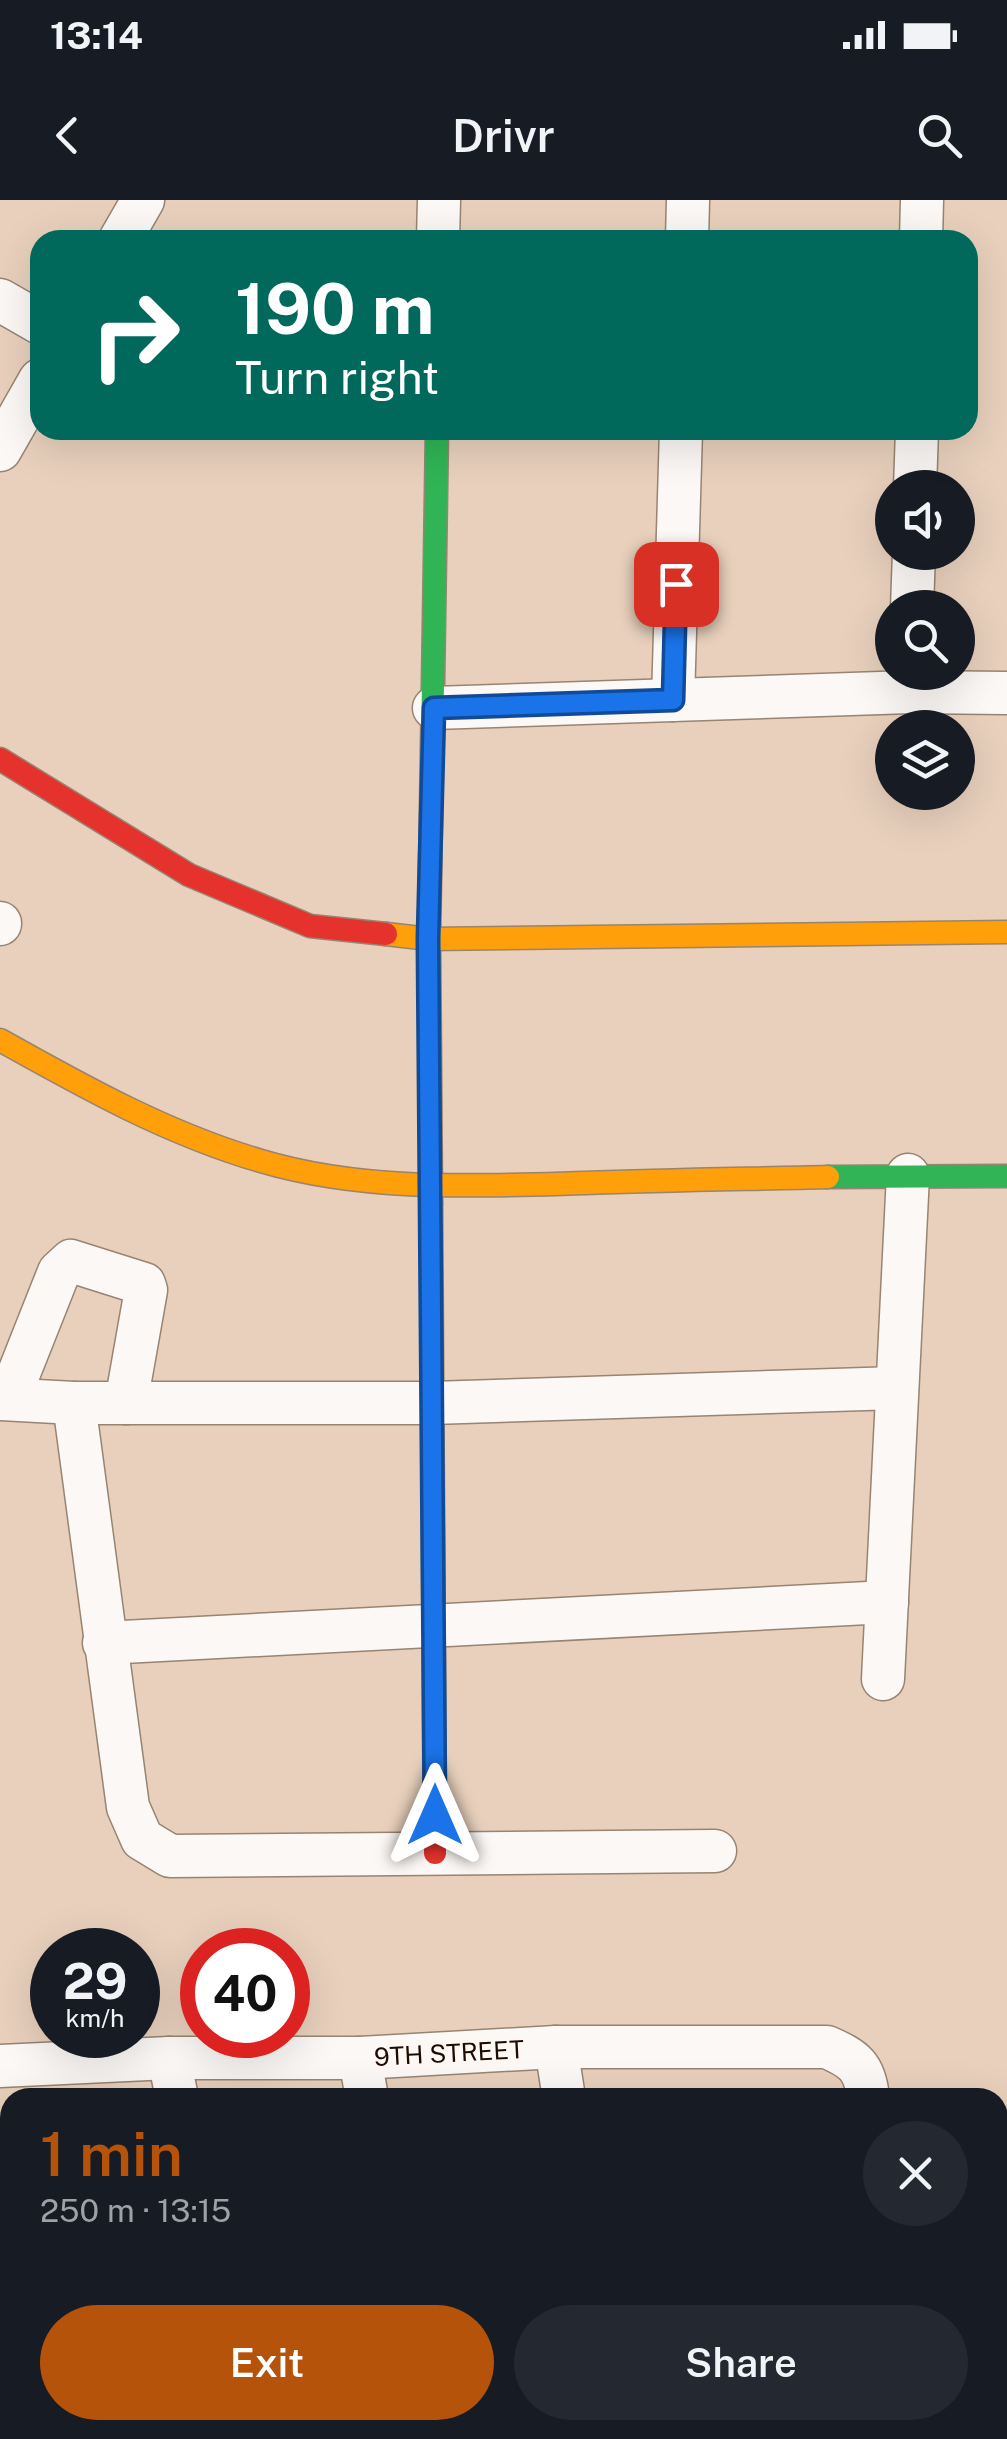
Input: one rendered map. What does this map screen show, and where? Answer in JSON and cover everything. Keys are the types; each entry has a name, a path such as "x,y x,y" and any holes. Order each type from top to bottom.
{"street":[{"path":"126,230 143,200"},
{"path":"438,200 438,230"},
{"path":"687,230 688,200"},
{"path":"921,230 922,200"},
{"path":"0,300 30,317"},
{"path":"0,450 30,398"},
{"path":"435,1853 428,939 437,440"},
{"path":"673,700 681,440"},
{"path":"915,470 916,440"},
{"path":"434,708 673,700 875,685"},
{"path":"975,689 1007,693"},
{"path":"0,760 189,875 310,926 428,939 1007,932"},
{"path":"0,1040 106,1100 209,1145 304,1172 430,1187 1007,1176"},
{"path":"882,1679 908,1175"},
{"path":"126,1403 144,1284 70,1261 59,1272 4,1398 74,1403 126,1403 432,1402 897,1388"},
{"path":"74,1403 128,1806 142,1839 170,1856 714,1851"},
{"path":"104,1643 887,1602"},
{"path":"556,2047 562,2088"},
{"name":"9TH STREET","path":"0,2066 173,2078 364,2078 556,2047 826,2047 852,2058 867,2088"}],"traffic: fast":[{"path":"431,1203 429,939 437,440"},
{"path":"828,1177 1007,1176"}],"traffic: slow":[{"path":"386,934 429,939 1007,932"},
{"path":"0,1040 95,1092 193,1137 261,1161 340,1178 463,1186 828,1177"}],"traffic: jam":[{"path":"0,759 189,875 310,926 386,934"},
{"path":"431,1203 435,1853"}],"route":[{"path":"435,1815 428,939 434,708 673,700 676,584"}]}
